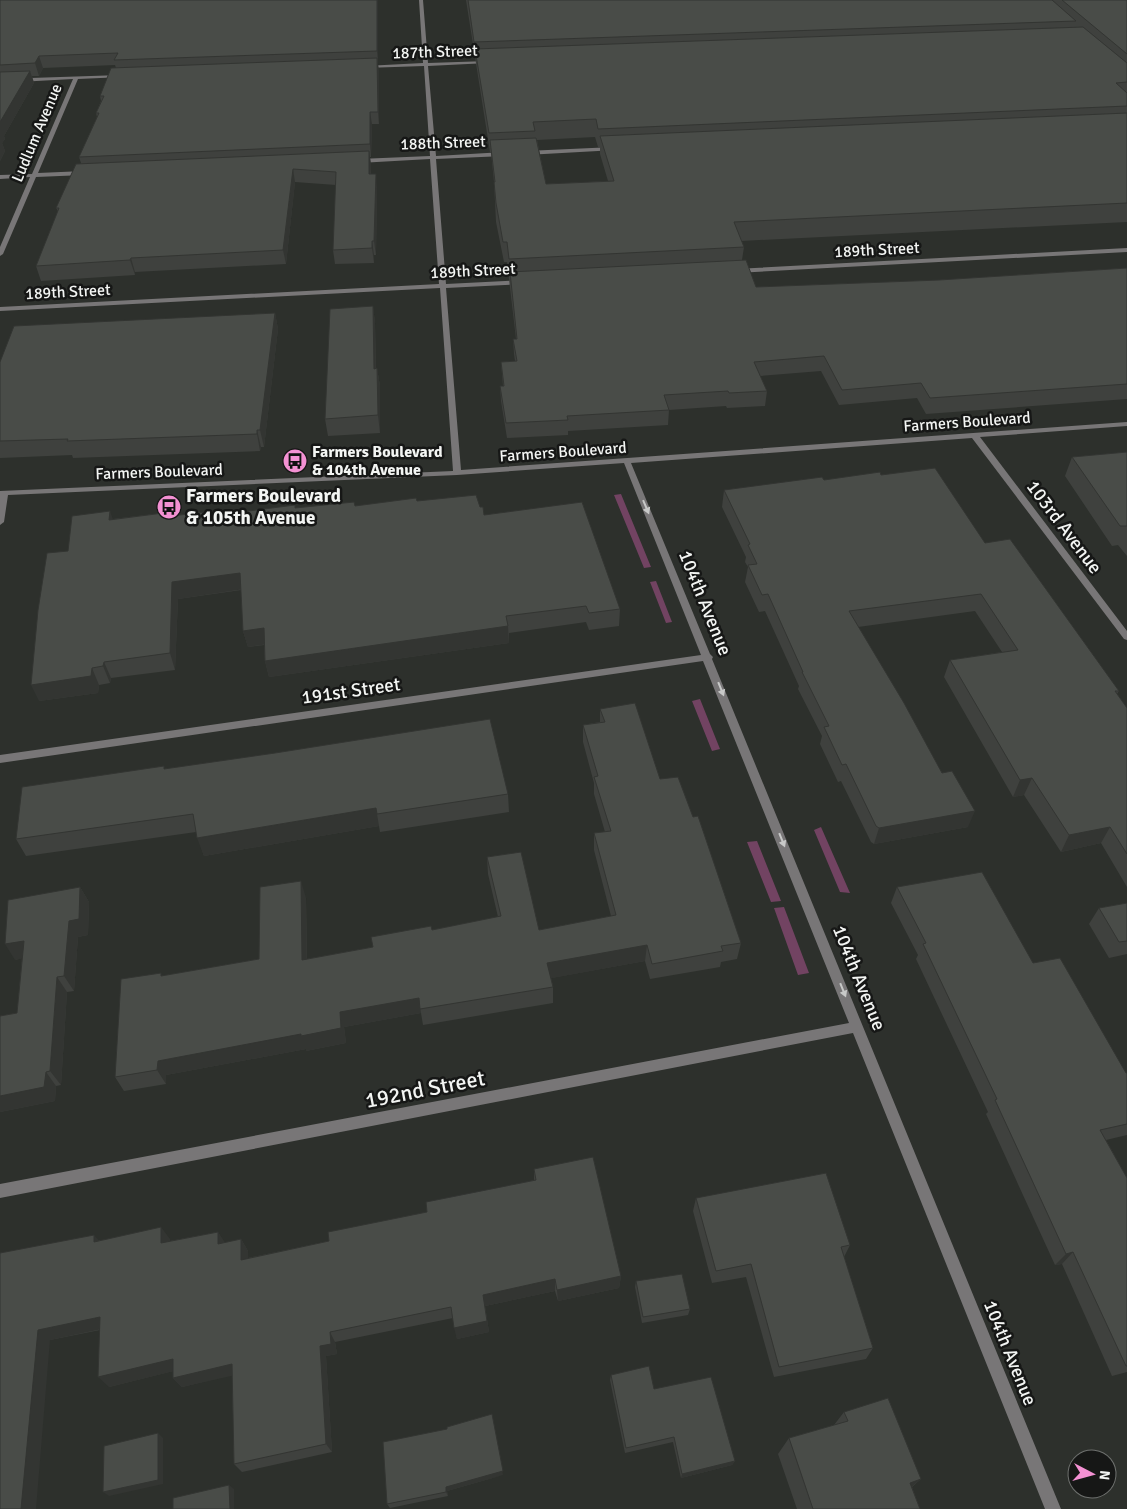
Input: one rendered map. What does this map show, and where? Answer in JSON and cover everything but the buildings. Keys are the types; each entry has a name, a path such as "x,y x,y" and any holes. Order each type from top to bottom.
{"street":[{"path":"421,0 457,473"},
{"name":"187th Street","path":"360,67 499,62"},
{"path":"0,81 125,76"},
{"name":"Ludlum Avenue","path":"0,254 76,78"},
{"name":"188th Street","path":"349,161 623,149"},
{"path":"0,176 93,172"},
{"name":"189th Street","path":"729,271 1127,250"},
{"name":"189th Street","path":"0,309 530,282"},
{"name":"Farmers Boulevard","path":"2,493 457,473 1127,424"},
{"name":"103rd Avenue","path":"975,436 1127,638"},
{"name":"104th Avenue","path":"627,462 708,657 1053,1509"},
{"path":"0,522 2,493"},
{"name":"191st Street","path":"0,759 708,657"},
{"name":"192nd Street","path":"0,1191 858,1027"}],"shaded area":[{"path":"621,494 651,567 644,568 614,495"},
{"path":"656,581 672,622 666,623 650,582"},
{"path":"700,699 720,749 712,751 692,701"},
{"path":"821,827 850,893 840,892 814,830"},
{"path":"757,841 781,901 771,902 747,842"},
{"path":"784,907 809,973 798,975 774,908"}],"place":[{"name":"Farmers Boulevard & 104th Avenue","path":"295,461"},
{"name":"Farmers Boulevard & 105th Avenue","path":"169,507"}]}
